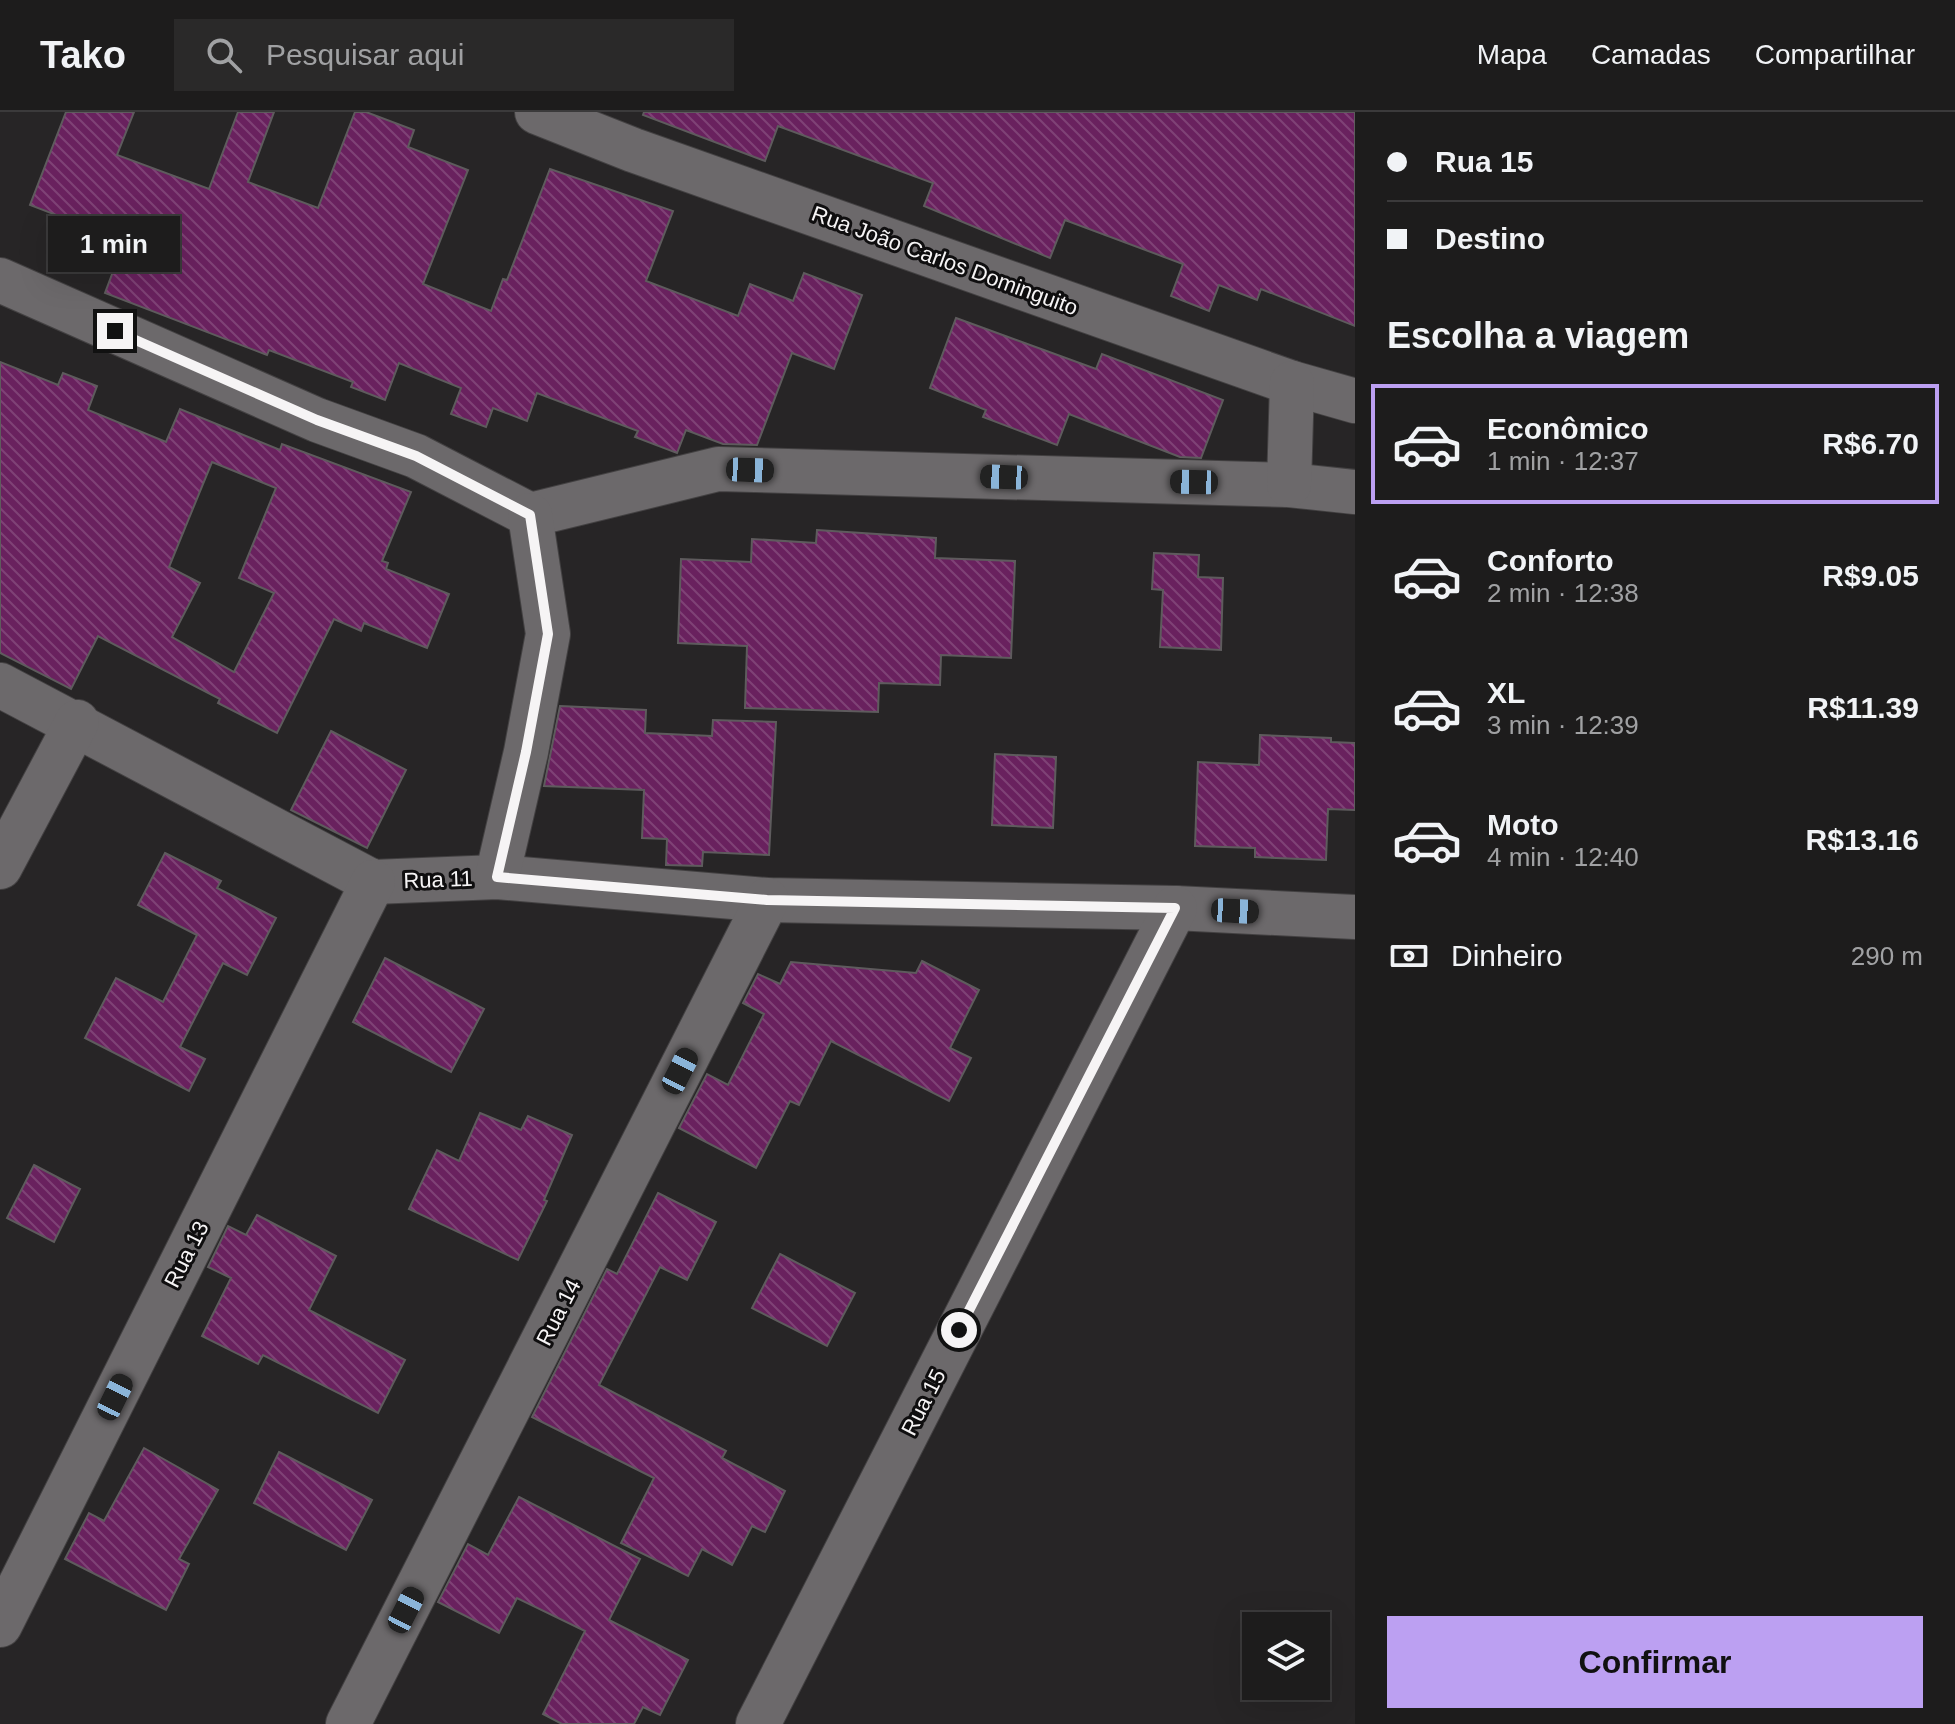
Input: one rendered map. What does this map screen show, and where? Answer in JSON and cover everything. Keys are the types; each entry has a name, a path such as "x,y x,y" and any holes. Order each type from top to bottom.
{"street":[{"name":"Rua João Carlos Dominguito","path":"537,112 633,150 1292,383 1355,401"},
{"path":"0,280 317,420 416,456 530,515 718,469 1289,485 1355,492"},
{"path":"1289,485 1292,383"},
{"path":"497,877 526,752 548,634 530,515"},
{"name":"Rua 11","path":"0,685 77,722 373,882 497,877 767,900 1175,908 1355,917"},
{"path":"0,867 77,722"},
{"name":"Rua 13","path":"0,1625 373,882"},
{"name":"Rua 14","path":"348,1724 767,900"},
{"name":"Rua 15","path":"758,1724 1175,908"}],"building":[{"path":"66,112 134,112 117,155 209,189 238,112 274,112 248,182 318,208 355,112 366,112 414,130 408,147 468,170 423,284 491,311 503,279 507,280 550,169 673,211 646,281 738,316 750,284 793,301 804,273 862,295 834,369 792,353 757,445 723,444 686,430 677,453 635,437 638,431 537,393 527,421 493,408 486,427 451,414 461,388 399,363 385,400 351,387 353,382 269,350 267,355 105,293 117,261 85,249 93,229 30,205"},
{"path":"644,112 1355,112 1355,326 1261,289 1257,300 1219,285 1209,311 1171,296 1183,264 1065,220 1050,258 924,206 933,183 778,126 765,161 643,115"},
{"path":"956,318 1096,369 1102,354 1223,400 1201,458 1180,457 1069,414 1057,445 983,417 986,410 930,388"},
{"path":"0,362 58,385 63,373 97,386 88,410 166,442 180,409 280,450 282,444 411,492 382,561 388,563 386,569 449,594 427,648 364,623 361,631 334,619 277,733 218,703 220,699 98,636 71,689 0,653","holes":["212,462 276,488 239,578 274,593 234,672 172,637 200,583 169,567"]},
{"path":"817,530 936,538 935,558 1015,561 1011,658 941,655 940,685 879,683 878,712 745,708 747,646 678,643 681,559 751,562 752,539 816,543"},
{"path":"1154,553 1199,555 1198,577 1223,578 1221,650 1160,647 1163,590 1152,589"},
{"path":"560,706 646,710 645,733 712,736 713,720 776,722 769,855 703,852 702,866 666,865 667,839 642,838 644,790 544,786"},
{"path":"331,731 406,770 367,848 291,810"},
{"path":"1260,735 1331,738 1331,742 1355,743 1355,810 1328,809 1326,860 1255,857 1255,848 1195,846 1198,762 1259,765"},
{"path":"995,754 1056,757 1053,828 992,825"},
{"path":"165,853 221,881 217,888 276,918 247,975 223,963 180,1047 205,1059 189,1091 85,1038 116,978 163,1002 197,935 138,905"},
{"path":"385,958 484,1009 451,1072 353,1022"},
{"path":"922,961 979,990 950,1048 971,1058 949,1101 831,1041 799,1105 790,1101 756,1168 679,1128 707,1074 728,1085 764,1014 743,1003 758,974 780,984 791,962 916,973"},
{"path":"480,1113 521,1130 528,1116 572,1135 544,1200 547,1201 518,1260 409,1209 437,1150 459,1161"},
{"path":"34,1165 80,1189 54,1242 7,1218"},
{"path":"658,1193 716,1222 687,1280 660,1267 599,1385 726,1451 722,1458 785,1491 765,1532 752,1526 732,1565 702,1549 688,1576 621,1543 654,1478 532,1417 607,1269 617,1274"},
{"path":"257,1215 336,1256 309,1310 405,1360 378,1413 263,1355 258,1364 202,1336 231,1278 208,1267 228,1226 246,1235"},
{"path":"780,1254 855,1293 827,1346 752,1308"},
{"path":"144,1448 218,1490 179,1559 189,1564 166,1610 65,1559 89,1513 104,1521"},
{"path":"279,1452 372,1500 346,1550 254,1503"},
{"path":"519,1497 640,1559 609,1620 688,1660 660,1715 643,1707 634,1724 562,1724 543,1714 585,1631 517,1598 499,1633 438,1602 468,1544 488,1555"}],"route":[{"path":"115,331 317,420 416,456 530,515 548,634 526,752 497,877 767,900 1175,908 959,1330"}]}
